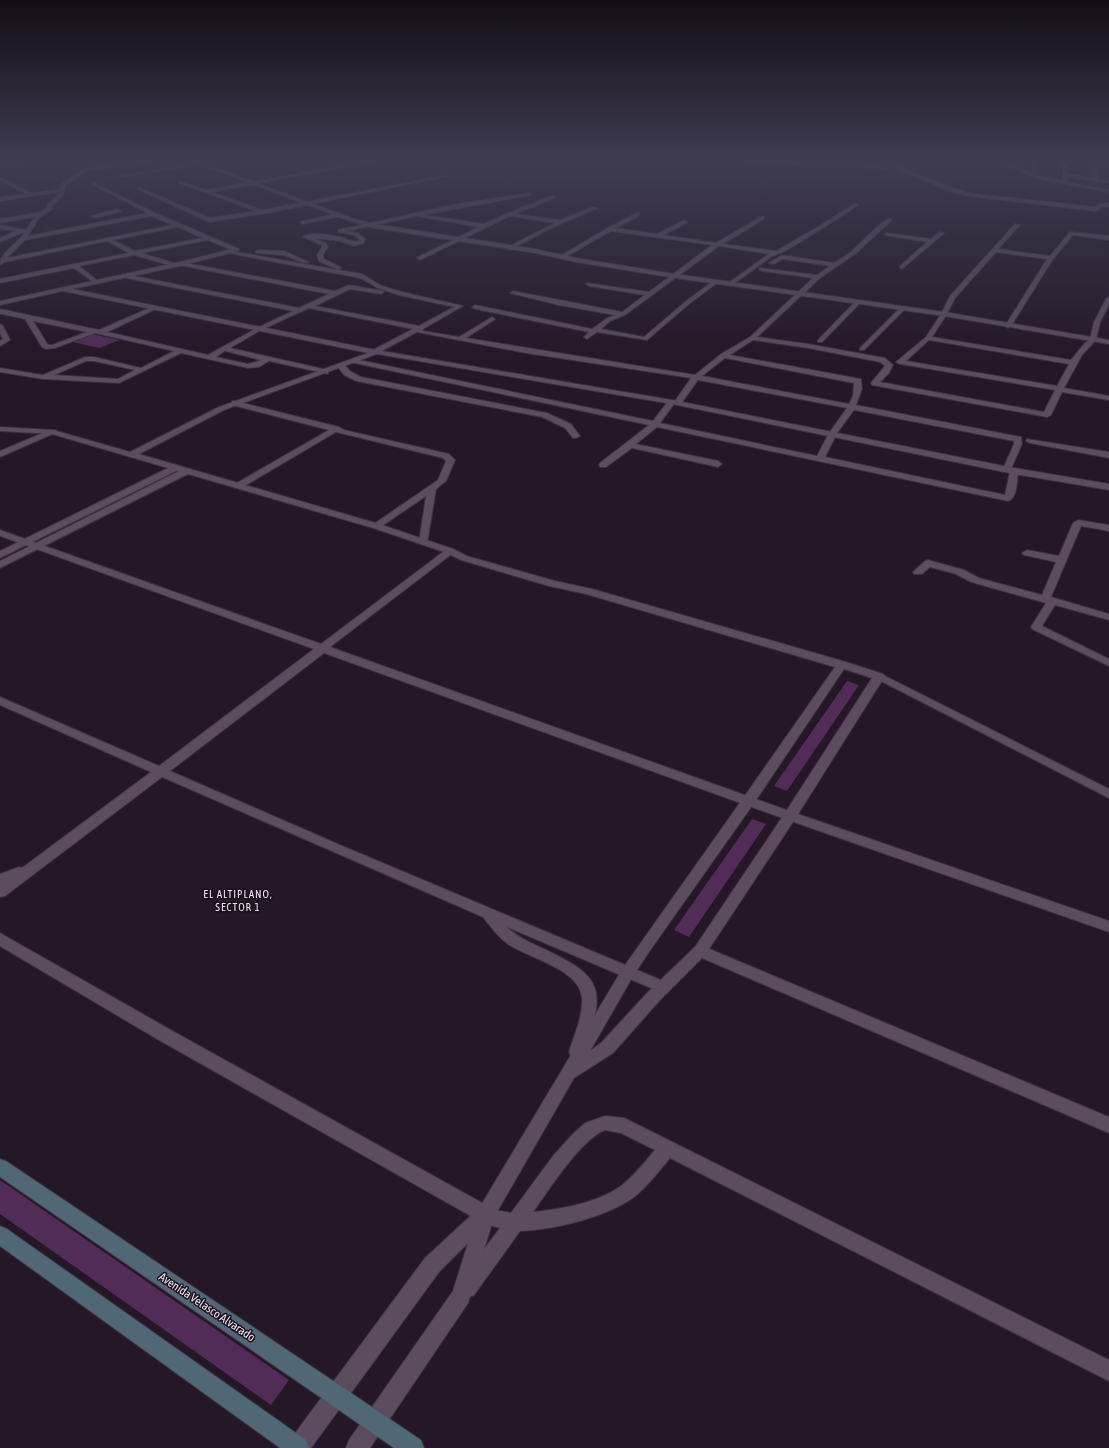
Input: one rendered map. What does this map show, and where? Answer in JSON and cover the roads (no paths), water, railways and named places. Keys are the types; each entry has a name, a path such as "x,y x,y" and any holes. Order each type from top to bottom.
{"main road":[{"name":"Avenida Velasco Alvarado","path":"0,1167 413,1448"},
{"path":"0,1235 298,1448"}],"street":[{"path":"0,240 24,231 29,226"},
{"path":"1,261 4,256 23,239 92,226"},
{"path":"132,226 146,232"},
{"path":"1,261 177,226"},
{"path":"181,226 208,238 231,246 236,249 233,252"},
{"path":"365,226 340,231 359,236 362,239 362,242 359,244 336,239 306,237 325,246 320,255 321,260 336,268 366,278 368,281 380,287 401,294"},
{"path":"370,226 389,230 510,248 675,276 857,303 944,314 1109,342"},
{"path":"420,258 484,226"},
{"path":"510,248 554,226"},
{"path":"562,257 617,226"},
{"path":"658,236 677,226"},
{"path":"587,337 608,320 623,314 718,244 749,226"},
{"path":"730,284 762,262 766,257 826,226"},
{"path":"602,465 630,445 655,424 696,377 724,356 752,338 818,277 852,253 882,226"},
{"path":"1016,226 952,297 944,314 928,338 900,362 1109,398"},
{"path":"0,227 24,231"},
{"path":"610,229 776,253"},
{"path":"23,239 24,231"},
{"path":"902,267 941,233"},
{"path":"1008,326 1051,258 1072,233 1109,238"},
{"path":"886,235 932,241"},
{"path":"0,281 74,264 208,238"},
{"path":"108,240 134,253 178,265 335,293"},
{"path":"994,250 1051,258"},
{"path":"51,251 64,258"},
{"path":"233,252 354,274"},
{"path":"0,303 233,252 284,253 315,264 321,269"},
{"path":"818,277 762,269 782,258 835,265"},
{"path":"74,264 96,282"},
{"path":"123,276 299,310"},
{"path":"475,307 645,339 687,303 715,282"},
{"path":"589,284 650,294"},
{"path":"131,455 204,416 235,403 325,372 376,352 460,306 401,294 349,287 259,329 208,358"},
{"path":"62,289 376,352 674,403 1011,470 1109,487"},
{"path":"513,293 623,314"},
{"path":"752,338 808,346 882,360 889,365 886,371 875,383 925,391 1047,415 1059,389 1074,363 1086,344 1093,340 1097,322 1109,299"},
{"path":"820,341 857,303"},
{"path":"307,306 420,328"},
{"path":"28,318 46,347 53,347 154,308"},
{"path":"862,349 871,337 888,324 902,309"},
{"path":"1,313 97,331 180,352 248,366 256,366 268,359"},
{"path":"460,339 492,318"},
{"path":"0,326 6,340 0,344"},
{"path":"354,361 1008,498 1012,487 1012,459 1018,439 696,377 526,351 420,332 420,328"},
{"path":"928,338 1074,363"},
{"path":"224,349 325,372"},
{"path":"0,370 43,377 119,380 180,352"},
{"path":"724,356 858,381 859,390 853,407 832,434 820,459"},
{"path":"43,377 85,359 94,359 142,370"},
{"path":"341,366 347,373 359,379 544,415 568,426 576,436"},
{"path":"235,403 336,429 341,432 446,456 451,460 442,481 376,526"},
{"path":"0,429 53,432 376,526 450,551 464,558 545,582 588,591 879,676 1109,794"},
{"path":"238,486 336,429"},
{"path":"0,454 53,432"},
{"path":"1030,441 1109,455"},
{"path":"630,445 718,464"},
{"path":"0,565 30,544 175,468"},
{"path":"0,555 30,544 187,471"},
{"path":"424,542 432,488"},
{"path":"1109,528 1078,523 1049,601 1036,627 1109,663"},
{"path":"0,533 749,800 790,816 1109,927"},
{"path":"0,892 323,649 450,551"},
{"path":"1028,553 1063,560"},
{"path":"918,572 928,563 960,572 975,580 998,587 1109,617"},
{"path":"461,1296 486,1214 628,972 749,800 842,664"},
{"path":"570,1073 607,1048 700,951 790,816 879,676"},
{"path":"0,700 160,772 664,987"},
{"path":"0,880 33,867"},
{"path":"488,912 506,935 529,949 575,971 588,989 589,1013 570,1073"},
{"path":"0,939 163,1034 492,1218 516,1222 544,1219 587,1210 620,1196 645,1175 667,1148"},
{"path":"700,951 1109,1125"},
{"path":"357,1448 461,1296 559,1162 578,1140 591,1128 605,1123 624,1126 1109,1371"},
{"path":"298,1448 432,1265 486,1214"}],"district":[{"name":"EL ALTIPLANO, SECTOR 1","path":"238,900"}]}
